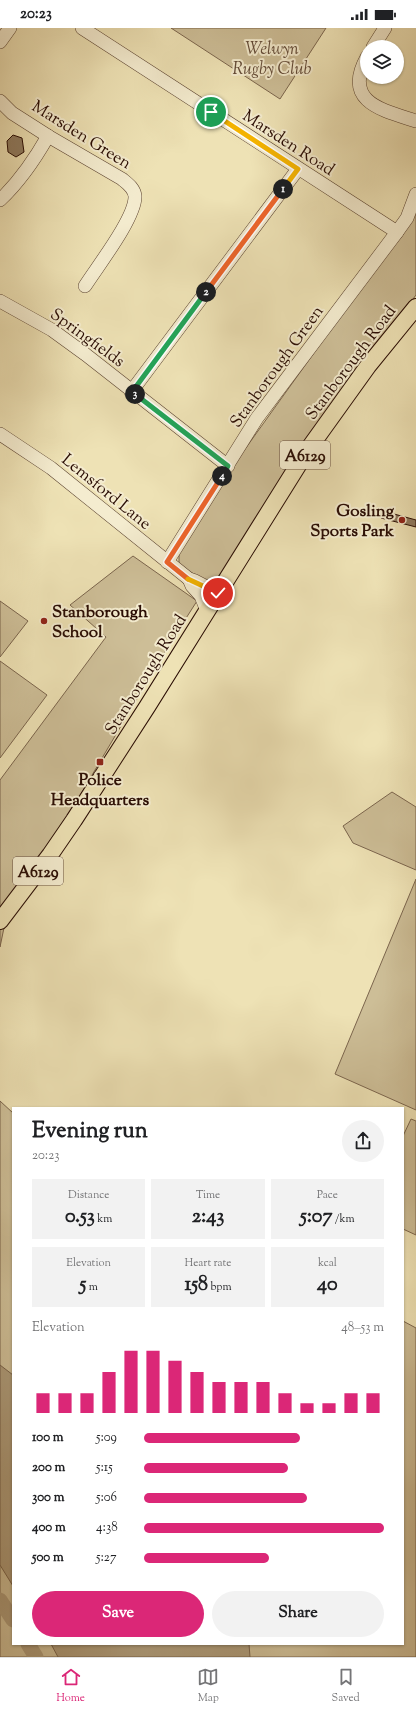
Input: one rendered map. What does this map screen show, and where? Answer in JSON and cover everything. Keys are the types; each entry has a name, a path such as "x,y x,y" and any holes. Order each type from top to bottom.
{"main road":[{"name":"Stanborough Road","path":"0,921 50,855 74,820 147,707 307,451 368,366 416,307"}],"street":[{"path":"0,42 10,28"},
{"name":"Marsden Road","path":"82,28 397,232"},
{"path":"377,40 385,28"},
{"path":"360,76 359,83 364,96 369,103 389,113 416,121"},
{"name":"Marsden Green","path":"0,101 12,113 48,136 122,179 132,188 135,196 132,212 85,286"},
{"path":"0,200 23,174 41,150 48,136"},
{"path":"132,392 298,169"},
{"name":"Stanborough Green","path":"167,562 257,418 407,218 416,194"},
{"name":"Springfields","path":"0,301 52,330 228,466"},
{"name":"Lemsford Lane","path":"0,434 51,468 189,579 218,593"},
{"name":"Lemsford Lane","path":"189,579 192,586 201,596 207,611"}],"green space":[{"name":"Welwyn Rugby Club","path":"171,28 326,28 280,99"},
{"path":"416,204 416,295 355,378 217,579 205,580 183,568 179,563 179,553 230,470 367,279"},
{"path":"133,556 197,601 167,648 49,848 10,899 0,947 0,780 106,637 70,605"},
{"path":"0,601 28,621 0,657"},
{"path":"0,661 47,695 0,758"},
{"path":"392,792 416,807 416,870 353,843 343,826"},
{"path":"416,879 416,1110 335,1074"},
{"path":"0,1101 12,1112 12,1645 404,1645 404,1322 416,1328 416,1657 0,1657"},
{"path":"411,1119 416,1121 416,1235 404,1229 404,1134"}],"shaded area":[{"path":"0,1365 12,1374 12,1584 0,1565"},
{"path":"52,1645 249,1645 250,1657 58,1657"}],"building":[{"path":"13,135 22,138 24,152 16,157 8,152 7,141"},
{"name":"Gosling Sports Park","path":"383,511 416,520 416,527 381,518"}],"waterway":[{"path":"0,1600 12,1618"},
{"path":"29,1645 36,1657"}],"place":[{"name":"Gosling Sports Park","path":"402,520"},
{"name":"Stanborough School","path":"44,621"},
{"name":"Police Headquarters","path":"100,762"}],"route":[{"path":"211,112 298,169 132,392 228,466 173,555 167,562 189,579 218,593"}]}
